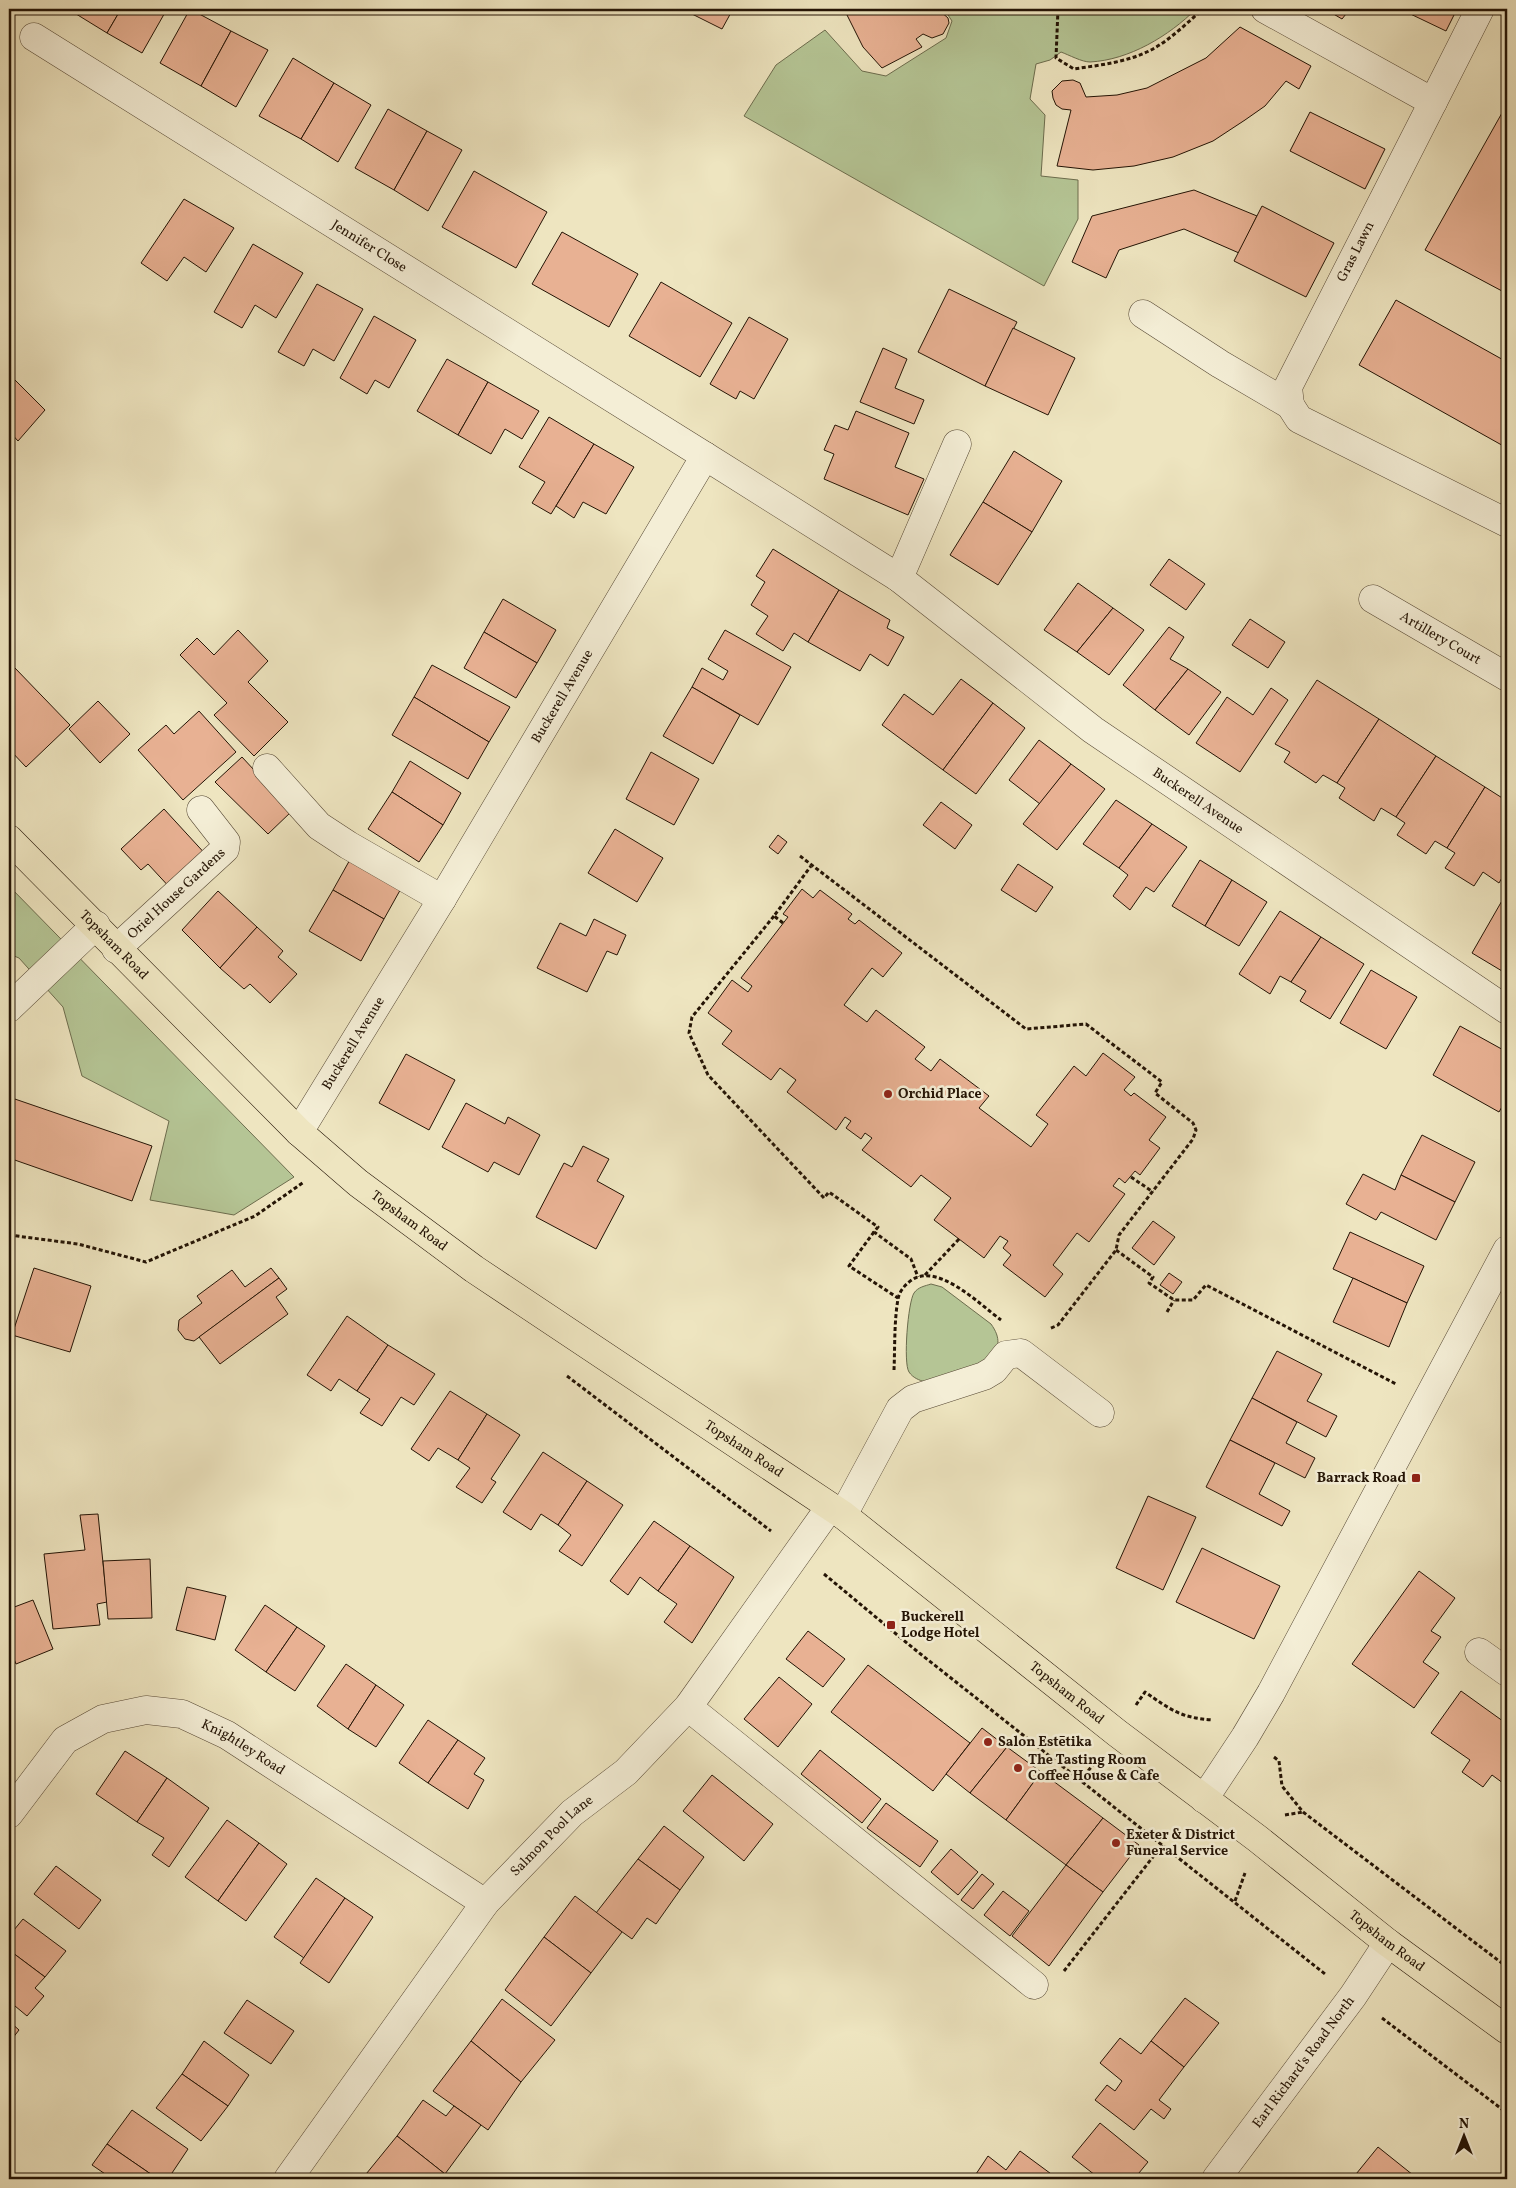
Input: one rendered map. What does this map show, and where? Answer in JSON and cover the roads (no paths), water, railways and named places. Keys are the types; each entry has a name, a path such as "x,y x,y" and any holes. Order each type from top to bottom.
{"main road":[{"name":"Topsham Road","path":"9,839 299,1132 358,1184 474,1269 837,1511 1117,1733 1388,1943 1507,2030"}],"street":[{"path":"1265,9 1432,102"},
{"name":"Gras Lawn","path":"1290,405 1288,387 1480,9"},
{"name":"Jennifer Close","path":"34,38 705,456"},
{"path":"1144,314 1220,364 1290,405 1299,419 1507,523"},
{"path":"899,578 957,444"},
{"name":"Buckerell Avenue","path":"299,1132 442,899 705,456 899,578 1093,730 1507,1010"},
{"name":"Artillery Court","path":"1373,599 1507,677"},
{"path":"267,768 319,826 348,845 442,899"},
{"name":"Oriel House Gardens","path":"116,949 225,849 226,842 201,810"},
{"path":"9,1008 96,925"},
{"path":"1204,1799 1271,1694 1507,1250"},
{"name":"Salmon Pool Lane","path":"288,2179 485,1902 572,1813 626,1772 688,1707 837,1511 900,1410 914,1399 984,1376 994,1370 1006,1356 1021,1354 1100,1413"},
{"path":"1479,1652 1507,1672"},
{"path":"688,1707 1034,1985"},
{"name":"Knightley Road","path":"9,1814 66,1740 103,1719 146,1710 182,1714 227,1735 485,1902"},
{"name":"Earl Richard's Road North","path":"1216,2179 1353,1996 1388,1943"}],"place":[{"name":"Orchid Place","path":"888,1094"},
{"name":"Barrack Road","path":"1416,1478"},
{"name":"Buckerell Lodge Hotel","path":"891,1625"},
{"name":"Salon Estētika","path":"988,1742"},
{"name":"The Tasting Room Coffee House & Cafe","path":"1018,1768"},
{"name":"Exeter & District Funeral Service","path":"1116,1843"}]}
